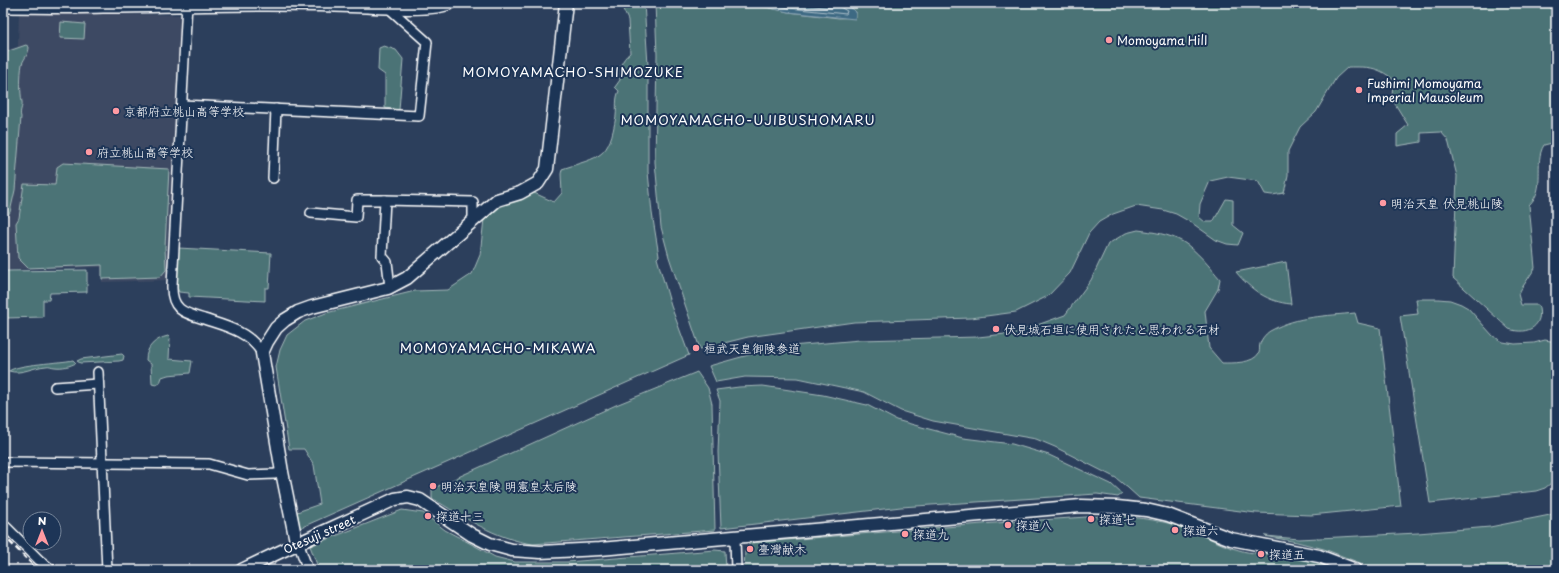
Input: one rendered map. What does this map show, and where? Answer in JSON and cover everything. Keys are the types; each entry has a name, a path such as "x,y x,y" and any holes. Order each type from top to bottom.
{"street":[{"path":"262,353 276,328 285,320 298,312 312,307 390,287 407,278 496,200 520,193 538,183 547,169 566,3"},
{"path":"3,8 17,5 279,5 390,10 435,8 451,4"},
{"path":"187,5 172,285 173,297 180,309 187,315 218,323 239,332 252,340 262,353 282,472 295,536 308,570"},
{"path":"182,105 419,116 427,42 390,10"},
{"path":"273,178 276,109"},
{"path":"311,213 356,217 357,200 473,202 473,221"},
{"path":"385,200 382,256 387,262 390,287"},
{"path":"98,372 107,570"},
{"path":"55,387 98,384"},
{"path":"3,462 209,464 248,475 274,474 282,472"},
{"name":"Otesuji street","path":"242,570 298,542 395,499 405,497 417,499 472,535 503,548 522,552 600,549 735,538"},
{"path":"736,570 735,538 934,518 1081,506 1117,507 1161,513 1231,539 1319,556 1356,570"},
{"path":"3,524 25,547 52,570"}],"shaded area":[{"name":"府立桃山高等学校","path":"19,12 182,15 169,280 102,282 101,267 9,270 3,267 3,145 8,65 3,62 3,51 18,47"}],"green space":[{"path":"597,3 644,3 648,65 648,172 652,213 659,256 657,258 671,306 689,355 300,528 297,512 320,504 314,465 304,449 289,449 276,367 280,350 287,335 305,321 326,313 415,291 448,290 472,274 480,255 484,219 497,207 510,200 532,192 554,202 562,193 562,169 594,158 601,154 610,141 613,130 619,91 615,87 620,80 619,73 621,65 630,53 628,20 622,7"},
{"path":"655,3 748,3 788,12 839,18 856,17 856,12 853,9 837,3 1556,3 1556,142 1544,145 1541,152 1539,183 1534,198 1529,205 1535,268 1518,294 1521,305 1538,305 1540,312 1539,318 1537,323 1528,330 1516,331 1509,329 1453,278 1457,176 1448,140 1441,132 1421,133 1421,142 1397,146 1397,134 1408,125 1392,99 1393,79 1377,69 1348,67 1336,78 1316,112 1300,127 1288,151 1288,175 1284,193 1272,195 1265,194 1258,181 1228,177 1210,181 1200,204 1199,217 1205,222 1213,222 1226,199 1233,200 1233,225 1243,233 1238,245 1227,244 1216,240 1176,214 1163,210 1136,206 1113,214 1099,222 1089,233 1070,273 1048,296 1016,312 971,318 854,322 748,337 700,349 669,257 661,227 655,162 657,55"},
{"path":"61,22 85,24 84,39 60,38"},
{"path":"26,45 29,47 28,52 21,69 22,104 20,113 21,117 15,190 10,212 8,215 3,215 3,103 5,90 3,53"},
{"path":"384,46 396,50 403,59 399,110 385,108 385,75 378,70 379,48"},
{"path":"63,163 169,169 165,247 166,270 160,277 102,279 102,265 28,268 18,258 16,223 19,218 24,184 55,185 57,167"},
{"path":"1138,230 1167,235 1178,239 1198,254 1220,279 1218,289 1205,311 1209,348 1222,363 1242,362 1256,357 1259,353 1261,342 1268,332 1282,325 1302,319 1355,313 1358,323 1380,328 1401,506 1311,515 1256,513 1139,498 1116,478 1036,439 933,421 901,411 864,392 798,378 745,377 716,382 709,366 752,354 791,346 860,340 978,337 1015,333 1065,315 1091,280 1108,244 1126,233"},
{"path":"178,248 271,253 269,288 265,288 265,301 189,297 189,293 179,292 176,286"},
{"path":"1286,262 1291,304 1275,301 1260,294 1236,272"},
{"path":"87,270 87,292 50,293 49,300 43,300 43,317 6,318 5,271"},
{"path":"1416,299 1450,300 1461,304 1468,308 1493,336 1503,342 1515,344 1534,343 1545,340 1556,342 1556,479 1545,488 1536,491 1430,503 1400,316 1418,314"},
{"path":"168,336 170,338 169,359 192,361 190,373 168,375 162,377 160,383 156,385 152,384 151,364 146,360 146,355 155,341"},
{"path":"122,354 124,356 123,360 119,361 80,363 77,361 81,359"},
{"path":"73,360 76,363 64,367 47,366 18,372 9,371 30,365"},
{"path":"697,372 708,388 712,404 715,530 533,544 493,532 468,520 432,498 432,489 616,405"},
{"path":"763,386 823,395 867,405 896,420 963,438 1012,444 1049,455 1111,484 1122,494 1118,497 1097,494 901,507 721,528 718,452 720,401 716,390"},
{"path":"402,510 423,513 445,530 495,557 515,562 567,562 715,550 725,551 726,570 319,570 310,546"},
{"path":"1556,511 1556,570 1378,570 1324,549 1265,536 1299,539 1418,533 1490,527 1550,515"},
{"path":"1102,516 1132,517 1163,522 1197,532 1232,548 1253,553 1278,555 1310,561 1343,570 744,570 745,551 750,543 995,523"}],"water":[{"path":"748,3 837,3 853,9 856,12 855,19 788,12"}],"railway":[{"path":"3,535 38,570"}],"place":[{"name":"Momoyama Hill","path":"1109,40"},
{"name":"Fushimi Momoyama Imperial Mausoleum","path":"1359,90"},
{"name":"京都府立桃山高等学校","path":"116,111"},
{"name":"府立桃山高等学校","path":"89,152"},
{"name":"明治天皇 伏見桃山陵","path":"1383,203"},
{"name":"伏見城石垣に使用されたと思われる石材","path":"996,329"},
{"name":"桓武天皇御陵参道","path":"696,348"},
{"name":"明治天皇陵 明憲皇太后陵","path":"433,486"},
{"name":"探道十三","path":"428,516"},
{"name":"探道七","path":"1091,519"},
{"name":"探道八","path":"1008,525"},
{"name":"探道六","path":"1175,530"},
{"name":"探道九","path":"905,534"},
{"name":"臺灣献木","path":"750,549"},
{"name":"探道五","path":"1261,554"}],"district":[{"name":"MOMOYAMACHO-SHIMOZUKE","path":"573,71"},
{"name":"MOMOYAMACHO-UJIBUSHOMARU","path":"748,119"},
{"name":"MOMOYAMACHO-MIKAWA","path":"498,347"}]}
